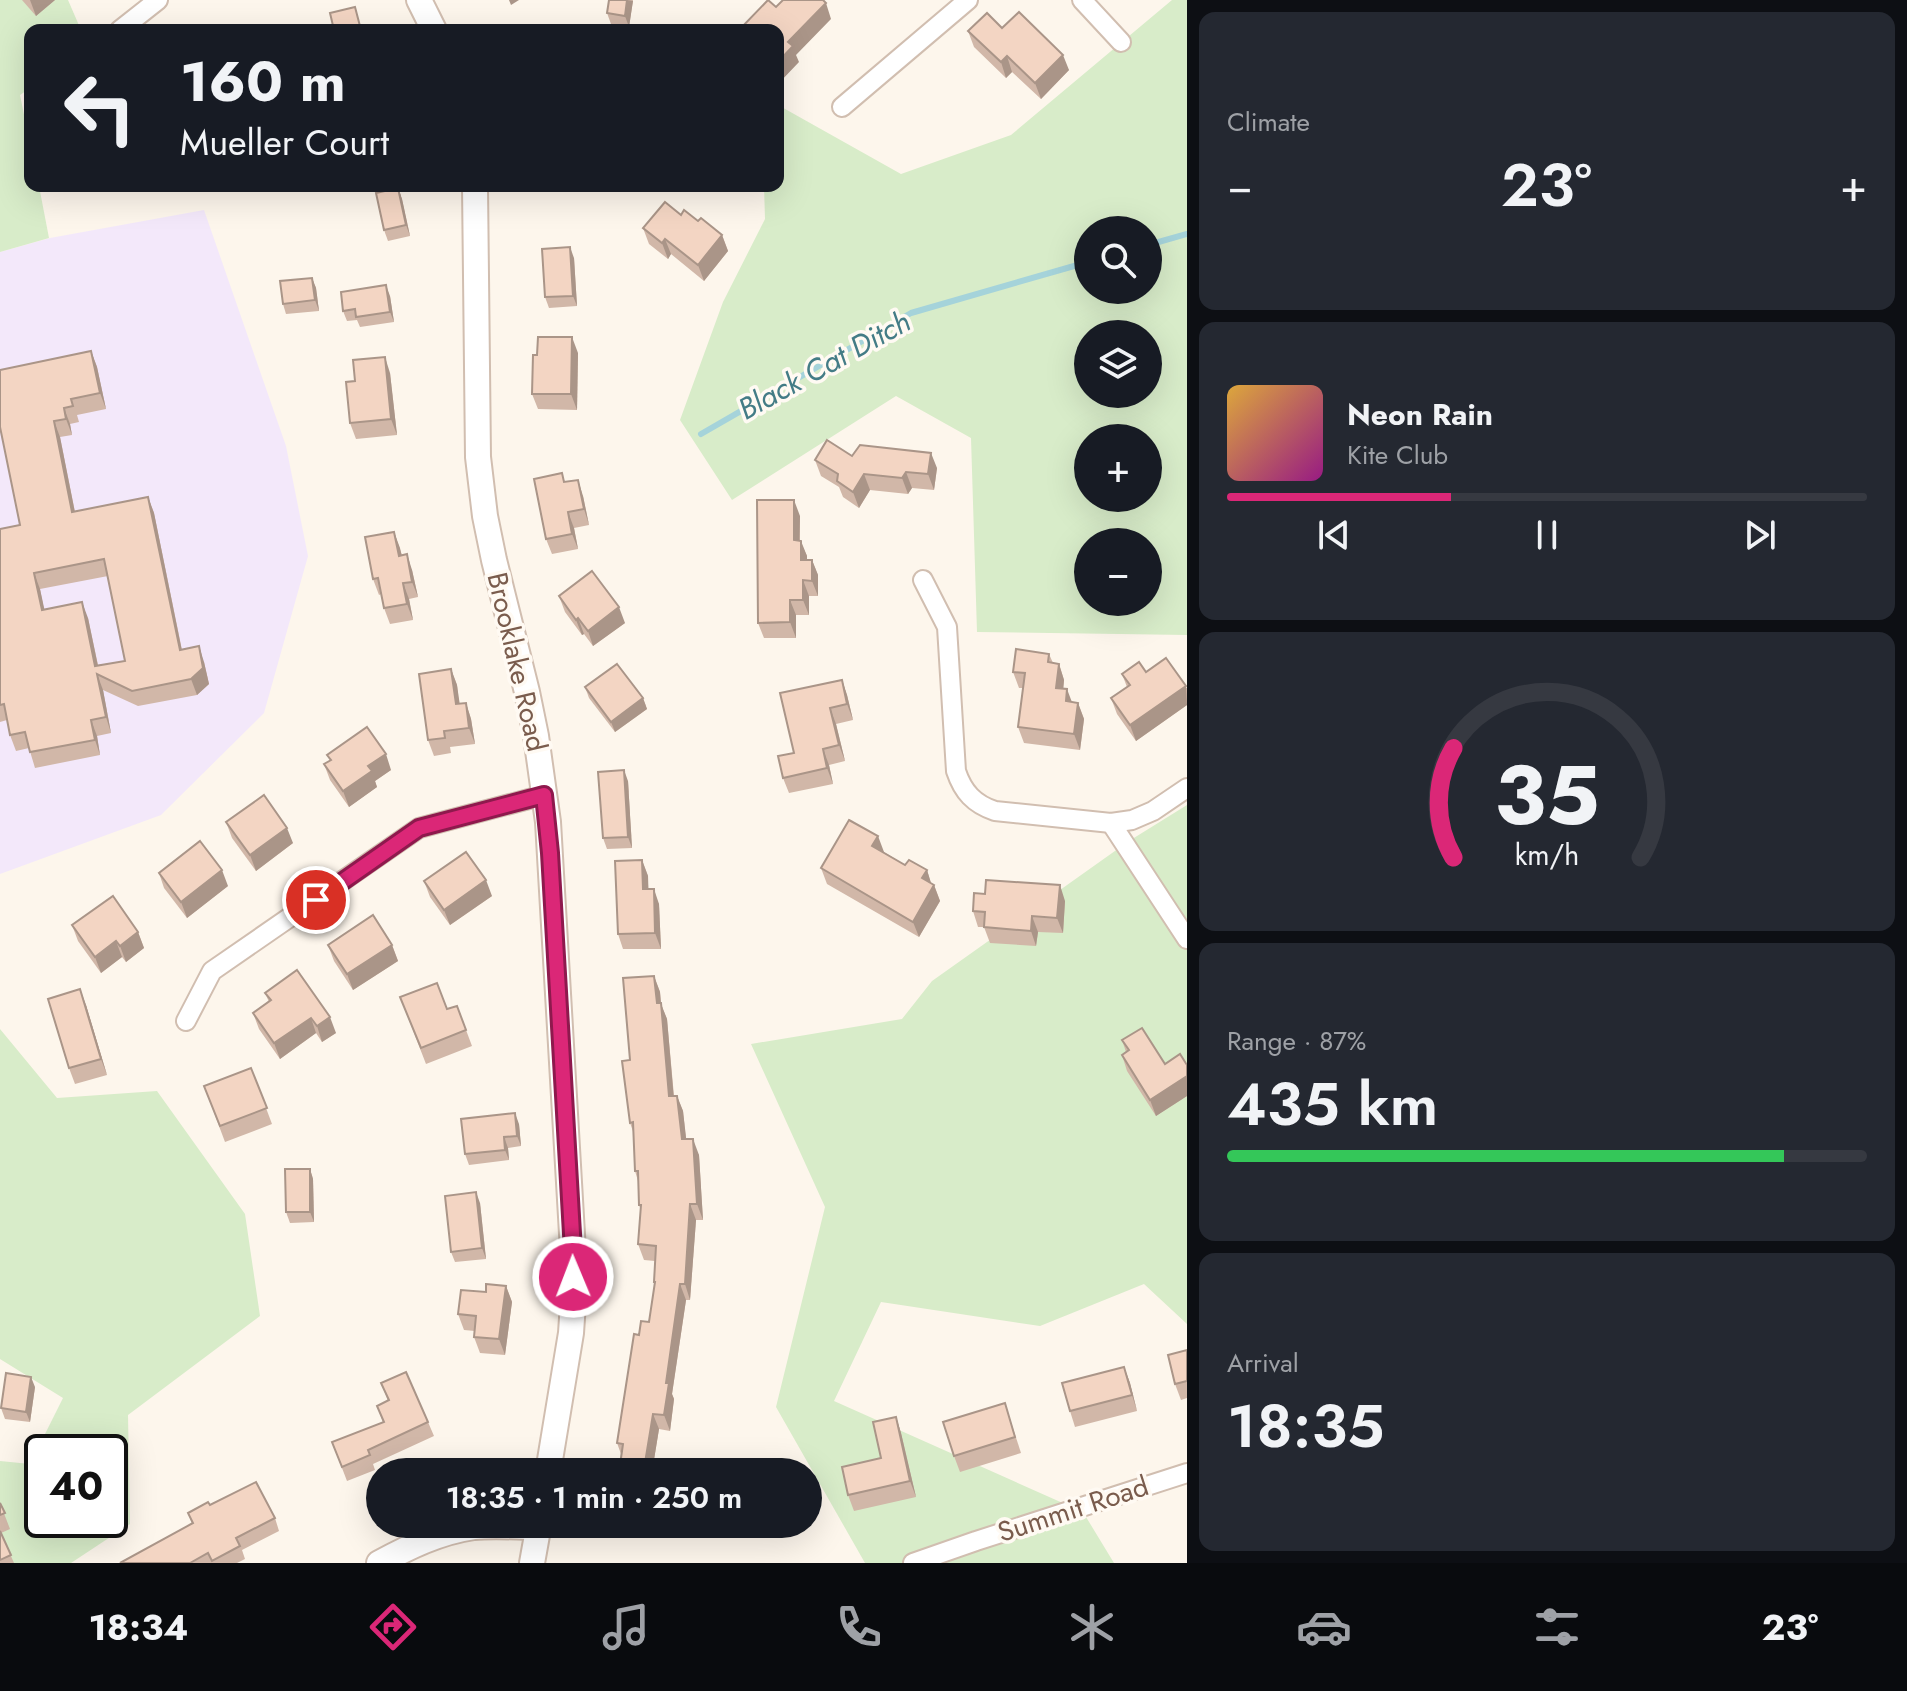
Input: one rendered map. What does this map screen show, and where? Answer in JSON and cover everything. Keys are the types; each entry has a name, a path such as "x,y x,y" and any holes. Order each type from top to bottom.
{"street":[{"path":"128,24 158,0"},
{"path":"419,0 431,24"},
{"path":"842,107 968,0"},
{"path":"1082,0 1121,42"},
{"name":"Brooklake Road","path":"475,192 478,457 488,531 536,736 548,822 573,1251 571,1333 550,1458"},
{"path":"923,580 947,627 956,771 968,796 982,807 995,811 1111,823 1132,820 1153,811 1187,788"},
{"path":"186,1021 212,971 419,828 544,795"},
{"path":"1111,823 1187,939"},
{"name":"Summit Road","path":"913,1563 1187,1473"},
{"path":"379,1563 430,1538"},
{"path":"532,1563 536,1538"}],"shaded area":[{"path":"204,210 286,446 308,556 264,713 161,815 0,874 0,252 50,238"}],"green space":[{"path":"0,0 68,0 78,24 24,24 24,92 20,95 24,115 24,192 40,192 49,238 0,252"},
{"path":"1172,0 1187,0 1187,635 977,632 971,438 896,396 732,500 680,420 723,302 765,219 764,192 784,192 784,108 901,174 1011,135"},
{"path":"1187,805 1187,1324 1144,1284 1040,1326 881,1302 834,1401 1083,1512 1114,1563 865,1563 822,1488 822,1458 805,1458 776,1407 825,1207 751,1044 902,1019 932,981 1129,841"},
{"path":"0,1029 57,1098 157,1091 245,1214 260,1316 128,1415 130,1524 128,1525 128,1434 45,1434 63,1398 0,1359"},
{"path":"0,1461 24,1463 24,1538 109,1538 71,1563 0,1563"}],"building":[{"path":"609,0 627,0 625,16 607,13"},
{"path":"768,0 776,7 783,0 823,0 826,3 788,42 793,46 784,56 784,24 745,24"},
{"path":"355,7 359,24 333,24 330,13"},
{"path":"1019,12 1063,55 1035,83 1007,56 1001,62 968,31 987,13 1002,28"},
{"path":"399,192 406,225 384,230 376,193"},
{"path":"665,202 681,215 684,210 698,221 701,218 722,235 698,265 665,239 662,243 643,228"},
{"path":"570,247 573,296 545,297 542,249"},
{"path":"312,278 315,300 283,304 280,281"},
{"path":"386,285 390,312 356,317 355,309 343,311 341,292"},
{"path":"538,337 572,337 571,394 532,394 533,355 537,355"},
{"path":"91,351 100,393 71,399 73,406 64,408 66,419 54,421 72,512 148,497 180,650 199,646 203,668 191,679 132,691 97,674 106,717 91,720 95,740 30,752 25,732 10,735 4,704 0,705 0,529 20,525 0,427 0,370","holes":["104,559 125,661 95,666 82,602 42,610 34,573"]},
{"path":"385,357 391,419 350,423 346,382 355,381 353,360"},
{"path":"827,440 852,456 860,445 931,453 928,474 906,472 902,478 864,474 853,492 837,481 838,474 815,460"},
{"path":"562,473 564,482 578,480 584,509 568,512 572,534 546,539 534,479"},
{"path":"757,500 794,500 794,540 801,541 801,560 812,560 812,581 803,580 803,600 790,600 790,622 758,623"},
{"path":"394,532 399,556 407,554 412,582 403,583 407,604 384,608 378,578 373,579 365,537"},
{"path":"592,571 619,607 588,631 559,596"},
{"path":"1016,649 1049,654 1048,662 1059,664 1056,688 1067,689 1066,701 1078,703 1074,734 1018,727 1025,673 1013,672"},
{"path":"1166,658 1186,686 1130,725 1111,698 1130,685 1122,674 1139,662 1146,672"},
{"path":"617,664 643,698 611,722 585,687"},
{"path":"451,669 456,704 466,703 469,728 444,731 445,738 428,740 419,674"},
{"path":"842,680 847,704 830,708 839,745 823,749 827,768 783,778 778,756 794,753 780,693"},
{"path":"367,727 386,754 368,766 372,771 343,791 324,764 331,760 327,755"},
{"path":"624,770 628,837 603,838 598,772"},
{"path":"264,795 287,828 250,855 226,822"},
{"path":"849,820 878,836 872,846 905,865 909,860 927,870 922,878 934,885 913,922 821,868"},
{"path":"200,841 222,870 181,902 159,873"},
{"path":"466,852 486,880 444,910 424,881"},
{"path":"642,860 643,889 654,889 655,933 618,934 615,861"},
{"path":"986,880 1060,885 1057,918 1032,916 1031,931 984,927 985,912 973,911 974,893 985,894"},
{"path":"113,896 138,932 120,946 116,941 95,957 72,925"},
{"path":"373,915 392,945 347,974 328,945"},
{"path":"297,970 330,1017 317,1026 311,1018 274,1043 253,1013 271,1000 265,993"},
{"path":"654,976 657,1003 661,1003 669,1096 677,1096 682,1139 693,1139 697,1204 690,1204 685,1284 680,1284 664,1415 653,1414 646,1458 621,1458 623,1444 617,1443 634,1334 639,1335 641,1321 649,1322 656,1246 638,1244 641,1205 638,1171 635,1171 633,1122 630,1123 622,1061 630,1060 623,978"},
{"path":"437,983 447,1009 457,1006 466,1030 421,1048 400,997"},
{"path":"80,989 101,1059 69,1068 48,999"},
{"path":"1142,1028 1165,1064 1180,1054 1187,1065 1187,1076 1150,1100 1122,1055 1129,1050 1122,1040"},
{"path":"251,1068 267,1108 220,1126 204,1086"},
{"path":"515,1113 517,1136 504,1137 505,1150 465,1154 461,1119"},
{"path":"285,1169 310,1169 310,1212 286,1212"},
{"path":"476,1192 482,1248 451,1252 445,1196"},
{"path":"486,1284 506,1286 499,1339 474,1337 476,1316 458,1314 461,1290 486,1292"},
{"path":"1187,1350 1187,1381 1175,1384 1168,1355"},
{"path":"1124,1367 1132,1395 1070,1411 1062,1383"},
{"path":"406,1372 428,1422 368,1450 370,1455 342,1467 332,1442 384,1422 377,1406 389,1400 381,1383"},
{"path":"6,1373 31,1377 26,1412 1,1408"},
{"path":"1005,1403 1015,1437 954,1456 943,1422"},
{"path":"896,1417 910,1481 848,1495 842,1467 881,1458 873,1422"},
{"path":"256,1482 275,1518 236,1538 240,1546 212,1561 208,1553 190,1563 120,1563 193,1523 188,1513"},
{"path":"0,1531 11,1555 0,1560"}],"waterway":[{"name":"Black Cat Ditch","path":"1162,241 1187,234"},
{"name":"Black Cat Ditch","path":"701,434 911,313 1074,266"}],"route":[{"path":"316,900 419,828 544,795 550,853 573,1277"}]}
